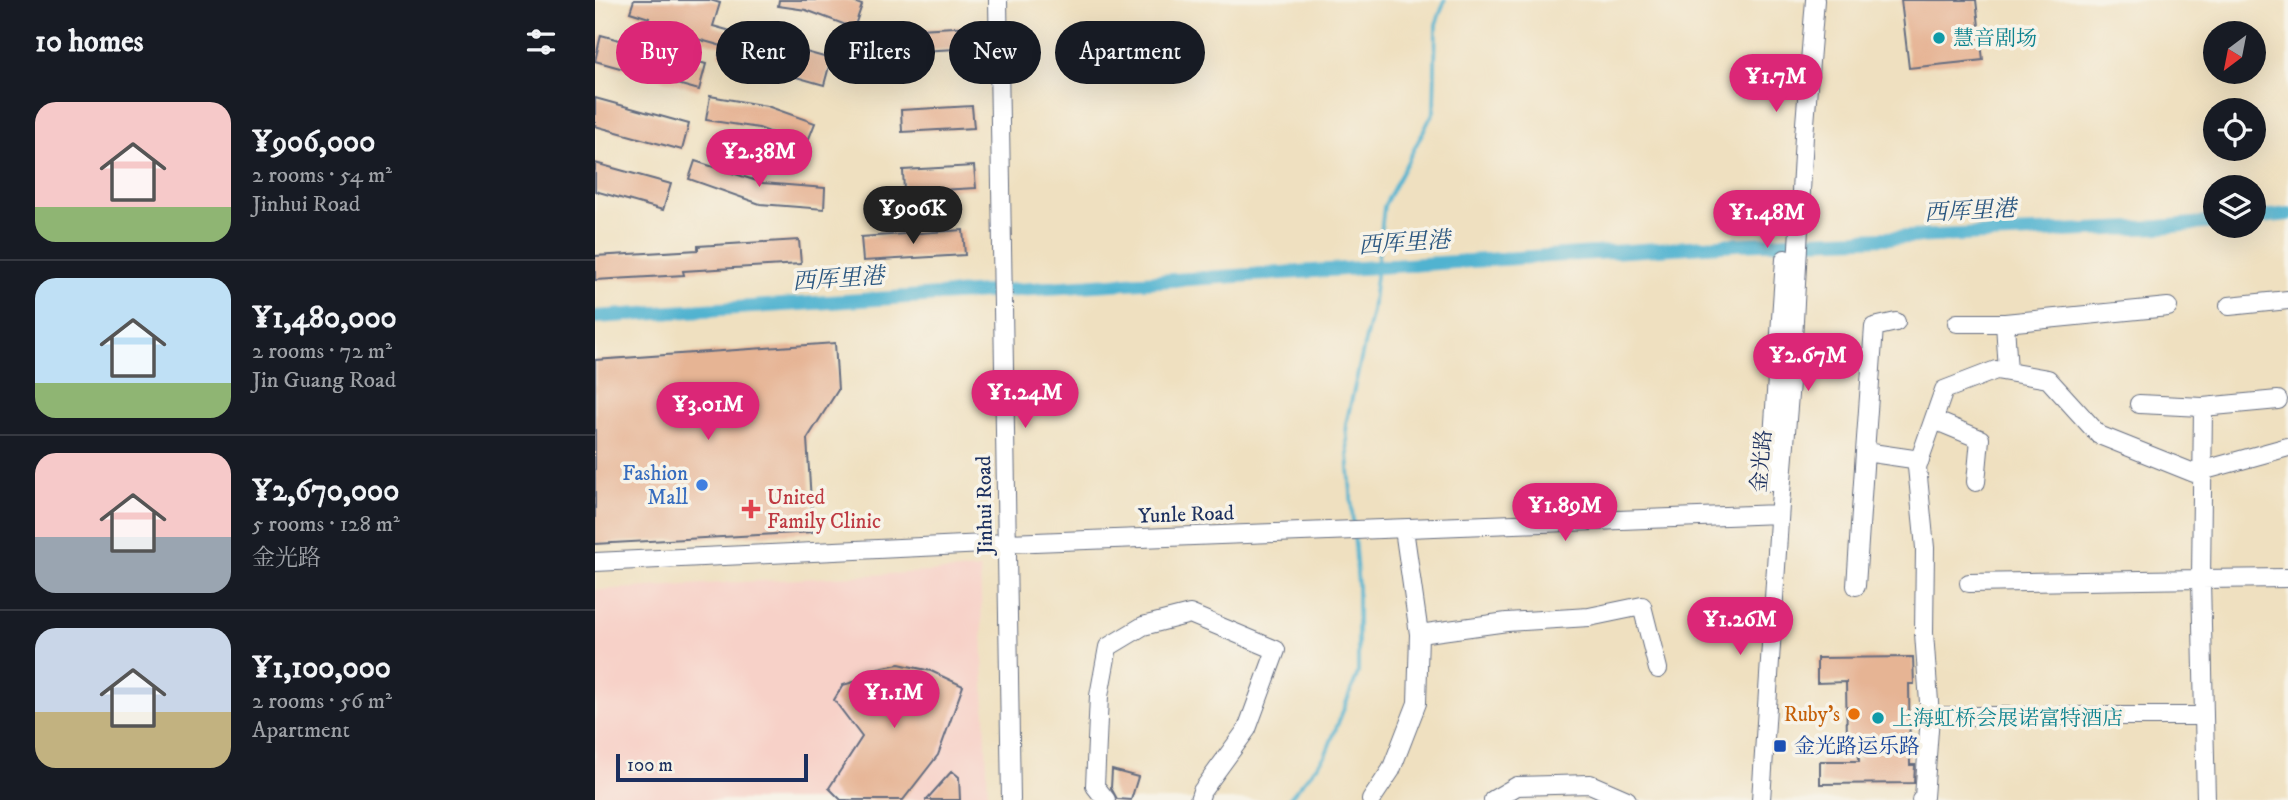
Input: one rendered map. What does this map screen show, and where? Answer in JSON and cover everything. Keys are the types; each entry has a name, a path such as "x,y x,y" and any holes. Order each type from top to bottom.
{"street":[{"name":"Jinhui Road","path":"998,0 1011,800"},
{"path":"1791,271 1787,230 1804,0"},
{"path":"1751,800 1791,271 1800,214 1815,0"},
{"path":"2229,306 2288,300"},
{"path":"1957,323 2005,323 2168,307"},
{"path":"1856,586 1874,327 1896,323"},
{"path":"2005,323 2008,372"},
{"path":"1921,800 1924,797 1930,716 1924,633 1925,548 1917,467 1944,390 1996,370 2048,379 2099,435 2194,473 2288,447"},
{"path":"2139,404 2203,407 2278,400"},
{"path":"2203,407 2201,579 2206,800"},
{"path":"1934,420 1980,439 1976,482"},
{"path":"1865,452 1920,460"},
{"name":"Yunle Road","path":"595,562 1007,543 1773,515"},
{"name":"金光路","path":"1761,800 1773,515"},
{"path":"1371,800 1391,770 1417,703 1419,634 1404,529"},
{"path":"1969,583 2288,578"},
{"path":"1419,634 1507,622 1589,617 1642,606 1658,669"},
{"path":"1105,800 1095,786 1099,696 1108,647 1143,626 1190,614 1276,650 1247,729 1202,791 1199,800"},
{"path":"1930,716 2204,716"},
{"path":"1493,800 1517,786 1590,784 1627,800"}],"shaded area":[{"path":"980,569 988,800 595,800 595,590"}],"building":[{"path":"634,0 710,0 720,3 713,26 716,27 716,44 702,40 702,21 648,21 649,18 630,12"},
{"path":"779,0 848,0 862,5 856,21 835,21 806,10 778,6"},
{"path":"1901,0 1976,0 1983,60 1909,68"},
{"path":"949,27 949,49 935,50 935,28"},
{"path":"601,35 616,39 616,67 595,61"},
{"path":"810,53 824,57 824,85 810,81"},
{"path":"702,63 706,64 702,79"},
{"path":"677,84 701,84 699,90"},
{"path":"710,96 767,106 815,123 806,146 759,128 706,120"},
{"path":"595,98 689,124 682,150 595,126"},
{"path":"972,106 974,128 902,132 901,110"},
{"path":"695,161 763,183 825,188 824,209 760,204 689,179"},
{"path":"595,163 671,184 663,210 595,191"},
{"path":"974,166 976,188 904,192 903,170"},
{"path":"963,230 965,255 863,261 861,237"},
{"path":"799,240 801,264 683,271 684,275 595,280 595,256"},
{"name":"Fashion Mall","path":"835,343 838,390 807,439 813,532 595,544 595,360"},
{"name":"上海虹桥会展诺富特酒店","path":"1913,657 1914,684 1909,684 1910,765 1915,765 1914,783 1820,784 1820,761 1859,761 1858,740 1847,741 1846,682 1817,683 1817,658"},
{"path":"899,664 931,671 963,686 938,755 903,800 841,800 829,788 862,737 834,700 843,685 857,681 878,668"},
{"path":"1112,770 1138,777 1131,800 1117,799 1111,788"},
{"path":"952,771 959,777 960,800 926,800"}],"waterway":[{"path":"1353,524 1346,424 1372,311 1384,206 1434,111 1436,24 1445,0"},
{"name":"西厍里港","path":"2266,217 2288,214"},
{"name":"西厍里港","path":"595,317 1736,244 2203,223"},
{"path":"1288,800 1325,756 1358,673 1358,586 1354,535"}],"place":[{"name":"慧音剧场","path":"1939,38"},
{"name":"Fashion Mall","path":"702,485"},
{"name":"United Family Clinic","path":"751,509"},
{"name":"Ruby's","path":"1854,714"},
{"name":"上海虹桥会展诺富特酒店","path":"1878,718"},
{"name":"金光路运乐路","path":"1780,746"}]}
